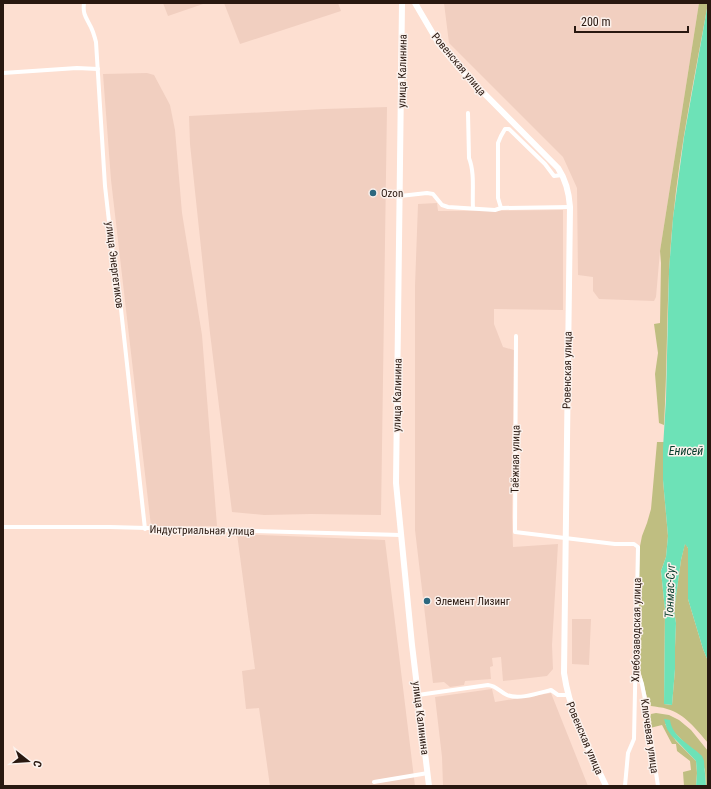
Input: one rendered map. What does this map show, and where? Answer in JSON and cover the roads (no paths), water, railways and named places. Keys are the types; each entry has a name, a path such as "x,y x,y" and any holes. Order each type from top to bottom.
{"main road":[{"name":"улица Калинина","path":"402,3 396,462 397,504 429,786"},
{"name":"Ровенская улица","path":"415,3 430,30 459,68 488,99 553,162 562,175 569,193 563,667 568,695 581,733 606,786"}],"street":[{"name":"улица Энергетиков","path":"84,3 83,10 87,21 93,30 96,42 105,186 122,315 144,529"},
{"path":"3,74 77,68 98,69"},
{"path":"468,113 468,158 471,164 472,208"},
{"path":"501,208 498,198 498,143 500,136 506,128 509,129 545,164 554,176 558,177 562,175"},
{"path":"400,196 427,193 433,194 442,206 448,207 496,210 501,208 570,207"},
{"name":"Таёжная улица","path":"516,336 515,530 518,534 564,538"},
{"name":"Индустриальная улица","path":"3,528 95,527 401,535"},
{"name":"Хлебозаводская улица","path":"564,538 615,544 634,544 638,547 634,740 628,753 625,786"},
{"name":"Ключевая улица","path":"635,664 642,684 647,710 647,724 658,786"},
{"path":"418,695 488,685 494,686 509,696 515,697 533,695 551,690 558,695 568,695"},
{"path":"374,782 428,773"}],"water":[{"name":"Енисей","path":"708,3 708,661 688,599 688,548 685,544 681,560 674,611 676,623 675,669 672,705 664,704 665,610 661,571 666,557 668,536 663,480 663,448 666,399 669,270 673,218 684,137"},
{"path":"664,719 670,720 671,726 678,736 702,756 704,761 706,786 696,786 696,761 671,735 667,729"}],"place":[{"name":"Ozon","path":"373,193"},
{"name":"Элемент Лизинг","path":"427,601"}],"water label":[{"name":"Тонмас-Суг","path":"670,591"}]}
